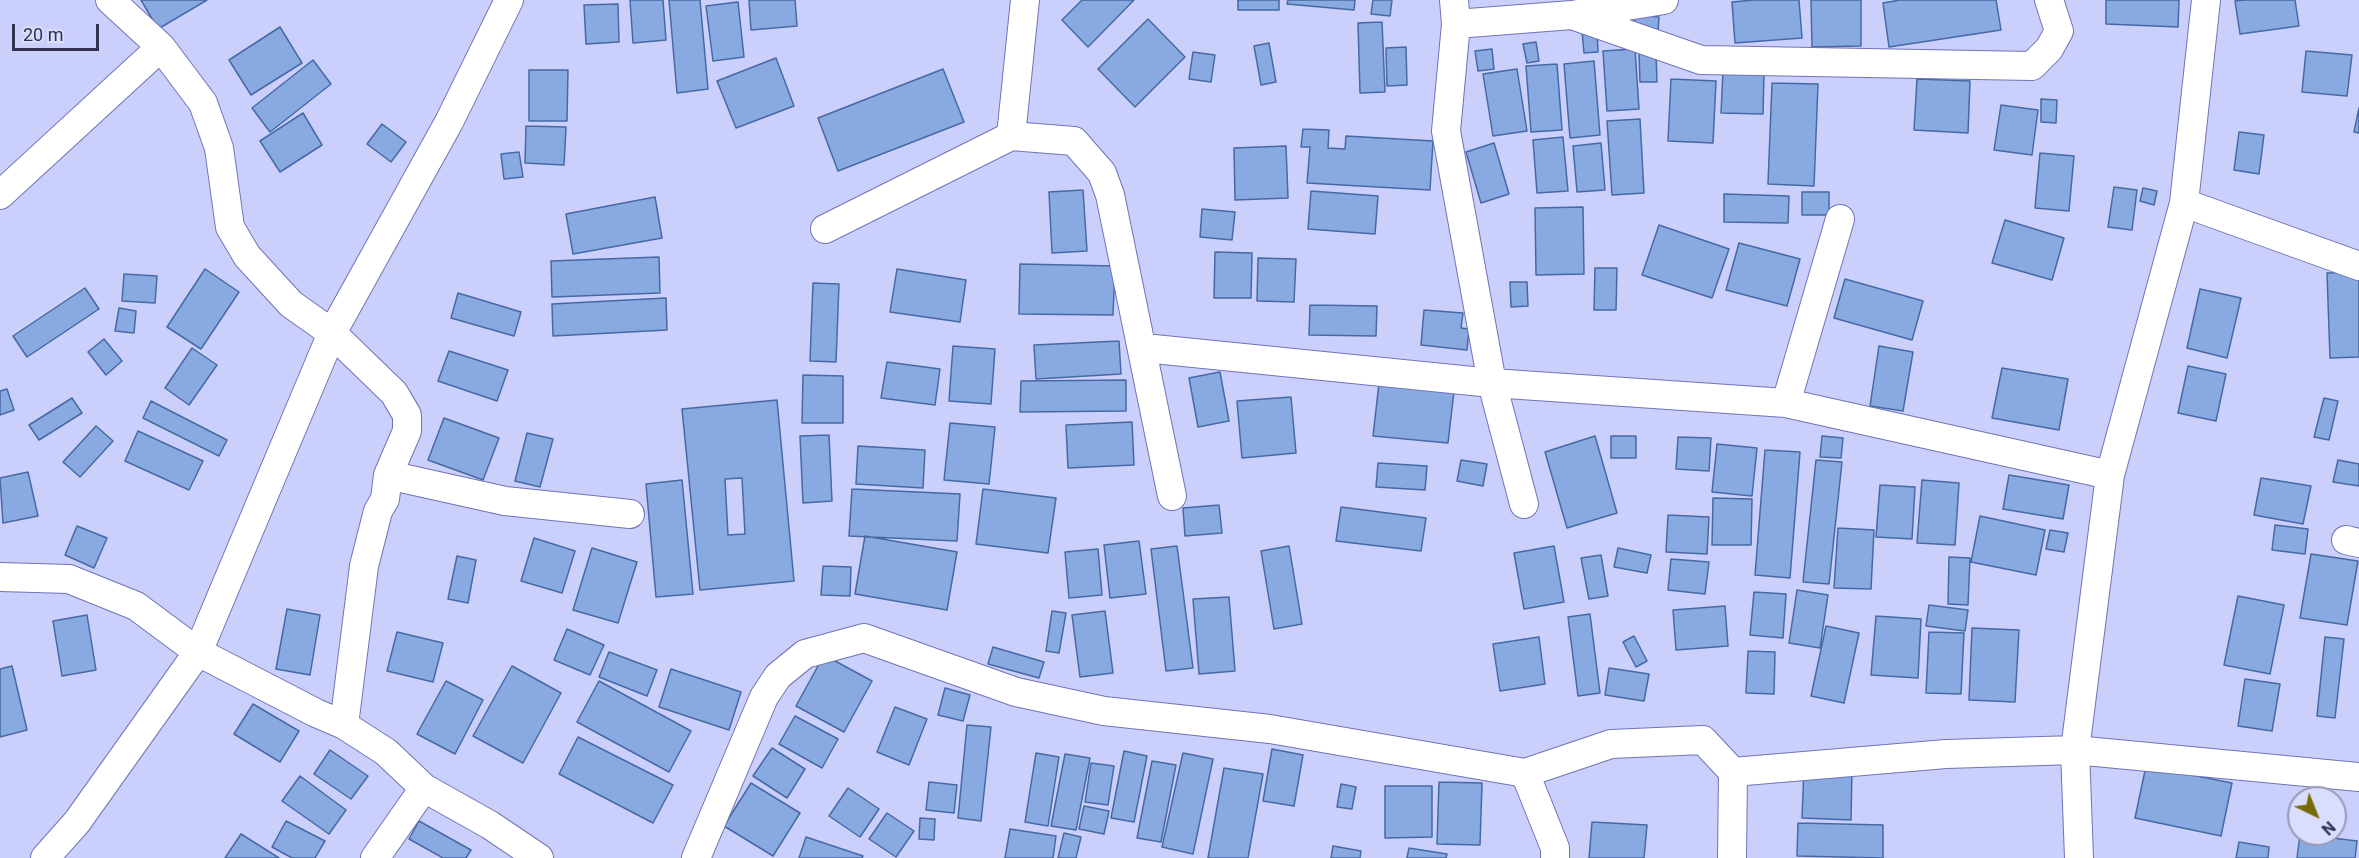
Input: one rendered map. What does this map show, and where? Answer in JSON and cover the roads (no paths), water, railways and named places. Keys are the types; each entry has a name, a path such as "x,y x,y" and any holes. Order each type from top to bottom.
{"street":[{"path":"110,0 161,47 203,103 219,148 230,227 247,256 291,304 332,333 394,393 407,415 407,431 388,475 385,499 378,511 364,566 344,725"},
{"path":"45,858 77,822 198,652 332,333 450,122 509,0"},
{"path":"1011,136 1025,0"},
{"path":"1524,504 1492,383 1446,131 1455,12 1572,15 1664,0"},
{"path":"1572,15 1701,60 2032,66 2049,49 2059,31 2049,0"},
{"path":"2079,858 2075,750 2110,475 2184,203 2206,0"},
{"path":"0,195 161,47"},
{"path":"825,230 1011,136 1074,141 1102,173 1110,195 1144,348 1172,496"},
{"path":"2184,203 2359,266"},
{"path":"1786,403 1840,219"},
{"path":"1144,348 1492,383 1786,403 2110,475"},
{"path":"388,475 505,501 630,514"},
{"path":"0,578 69,579 136,606 198,652 344,725 386,752 424,788 490,825 539,858"},
{"path":"696,858 764,697 778,676 806,654 864,638 1016,692 1082,706 1270,729 1525,773 1611,744 1703,740 1733,772 1732,858"},
{"path":"1733,772 1946,754 2075,750 2359,777"},
{"path":"1525,773 1555,848 1555,858"},
{"path":"375,858 424,788"}]}
